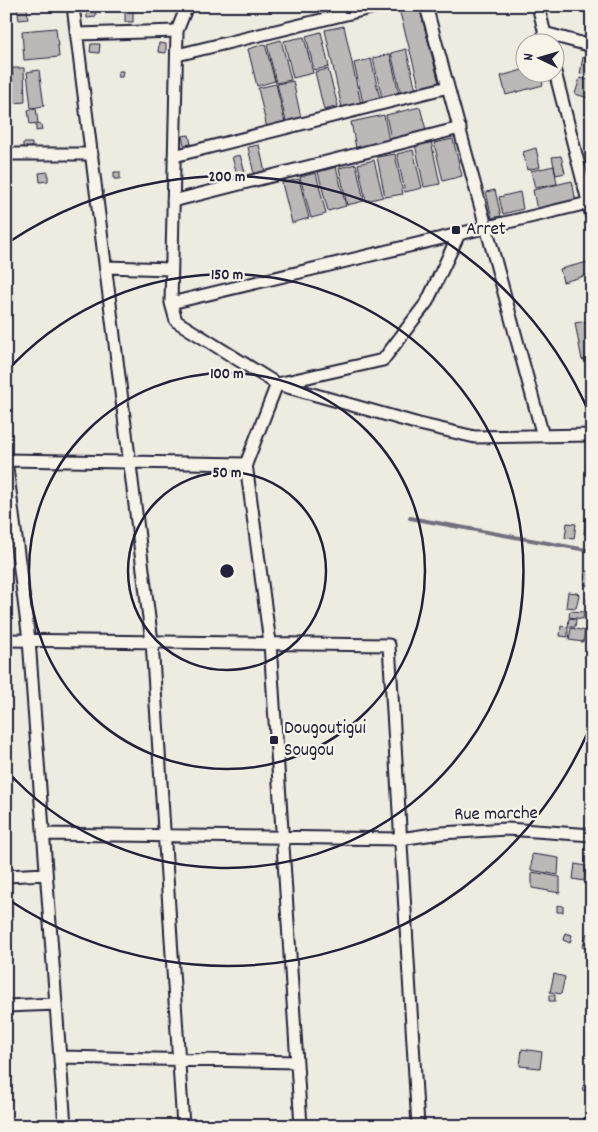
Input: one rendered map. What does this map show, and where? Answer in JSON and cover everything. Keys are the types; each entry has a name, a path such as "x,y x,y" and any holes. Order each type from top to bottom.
{"street":[{"path":"74,6 152,642 183,1126"},
{"path":"176,55 379,6"},
{"path":"426,6 543,436"},
{"path":"538,6 544,32"},
{"path":"184,10 177,31 176,55 171,303 176,321 277,384 419,424 475,437 592,435"},
{"path":"77,34 177,31"},
{"path":"566,41 592,46"},
{"path":"171,303 486,228 591,213 557,82"},
{"path":"174,156 448,87"},
{"path":"173,201 460,128"},
{"path":"6,154 92,154"},
{"path":"277,384 383,360 427,302 459,234"},
{"path":"106,267 172,269"},
{"path":"277,384 246,464 270,643 301,1126"},
{"path":"65,1126 29,640 6,460 246,464"},
{"path":"6,640 389,645 418,1126"},
{"name":"Rue marche","path":"43,834 400,839 507,829 592,835"},
{"path":"6,876 46,874"},
{"path":"6,1006 56,1004"},
{"path":"60,1057 297,1062"}],"building":[{"path":"17,6 27,6 28,19 19,20"},
{"path":"86,6 95,6 96,17 87,18"},
{"path":"419,6 439,83 420,89 399,9"},
{"path":"125,8 133,8 133,22 125,22"},
{"path":"344,26 361,104 342,108 325,30"},
{"path":"56,28 59,57 24,60 22,31"},
{"path":"321,32 329,67 314,70 306,36"},
{"path":"304,37 313,73 293,78 284,41"},
{"path":"281,40 291,80 276,83 267,44"},
{"path":"159,43 166,44 166,53 158,52"},
{"path":"91,44 100,44 99,53 90,52"},
{"path":"265,44 275,81 257,86 248,49"},
{"path":"406,49 416,90 401,94 391,53"},
{"path":"390,54 399,94 382,98 373,58"},
{"path":"583,57 592,59 590,76 580,74"},
{"path":"371,59 380,99 363,103 354,63"},
{"path":"12,68 24,68 25,102 14,103"},
{"path":"328,69 338,106 324,110 315,72"},
{"path":"39,70 44,106 31,108 27,72"},
{"path":"119,71 123,71 122,77 118,77"},
{"path":"516,72 516,82 542,82 543,85 506,95 501,76"},
{"path":"580,78 592,81 592,99 575,94"},
{"path":"293,81 301,118 286,121 277,84"},
{"path":"276,84 285,123 267,128 258,88"},
{"path":"420,107 426,130 391,139 386,115"},
{"path":"36,108 38,123 30,124 28,110"},
{"path":"384,115 389,141 356,148 351,122"},
{"path":"41,124 42,130 36,131 36,125"},
{"path":"189,135 191,144 184,145 182,136"},
{"path":"453,139 462,176 443,181 434,143"},
{"path":"431,141 440,184 424,187 415,144"},
{"path":"23,143 32,143 32,147 23,148"},
{"path":"259,145 265,172 254,174 248,147"},
{"path":"536,148 540,167 527,170 523,152"},
{"path":"413,150 422,188 405,192 397,154"},
{"path":"395,154 403,194 385,197 377,157"},
{"path":"240,155 245,172 237,174 232,157"},
{"path":"561,156 565,173 556,175 552,157"},
{"path":"374,160 383,197 366,201 358,164"},
{"path":"356,164 364,201 347,205 339,168"},
{"path":"554,166 557,184 535,188 531,171"},
{"path":"336,167 346,206 328,211 318,172"},
{"path":"48,172 48,181 40,182 39,173"},
{"path":"114,172 120,172 120,179 114,179"},
{"path":"316,173 326,214 311,218 300,177"},
{"path":"299,179 309,218 292,223 282,183"},
{"path":"572,181 576,202 537,210 533,190"},
{"path":"495,190 501,216 492,218 486,192"},
{"path":"520,192 523,209 503,214 499,197"},
{"path":"592,261 592,274 563,282 560,269"},
{"path":"592,320 592,358 582,360 575,323"},
{"path":"587,460 592,460 592,474 587,473"},
{"path":"585,519 592,520 591,534 584,534"},
{"path":"567,523 576,524 574,539 565,538"},
{"path":"586,571 592,571 592,586 585,585"},
{"path":"568,592 579,595 576,608 566,607"},
{"path":"587,598 592,599 592,606 587,605"},
{"path":"570,611 584,612 583,619 569,617"},
{"path":"590,615 592,616 592,646 586,645"},
{"path":"569,618 576,619 575,627 568,627"},
{"path":"561,626 568,627 568,637 560,636"},
{"path":"571,628 585,631 583,642 569,640"},
{"path":"532,854 559,858 558,875 531,870"},
{"path":"575,864 586,866 584,881 573,879"},
{"path":"532,872 560,877 560,893 532,888"},
{"path":"557,905 563,906 563,912 557,912"},
{"path":"565,933 572,935 570,943 563,940"},
{"path":"587,933 592,935 592,943 589,950 582,947"},
{"path":"554,974 565,977 561,994 550,992"},
{"path":"549,995 555,995 555,1001 549,1001"},
{"path":"522,1049 542,1052 540,1068 520,1066"},
{"path":"584,1084 592,1086 592,1092 582,1090"}],"waterway":[{"path":"410,518 592,551"}],"place":[{"name":"Arret","path":"456,230"},
{"name":"Dougoutigui Sougou","path":"274,740"}]}
